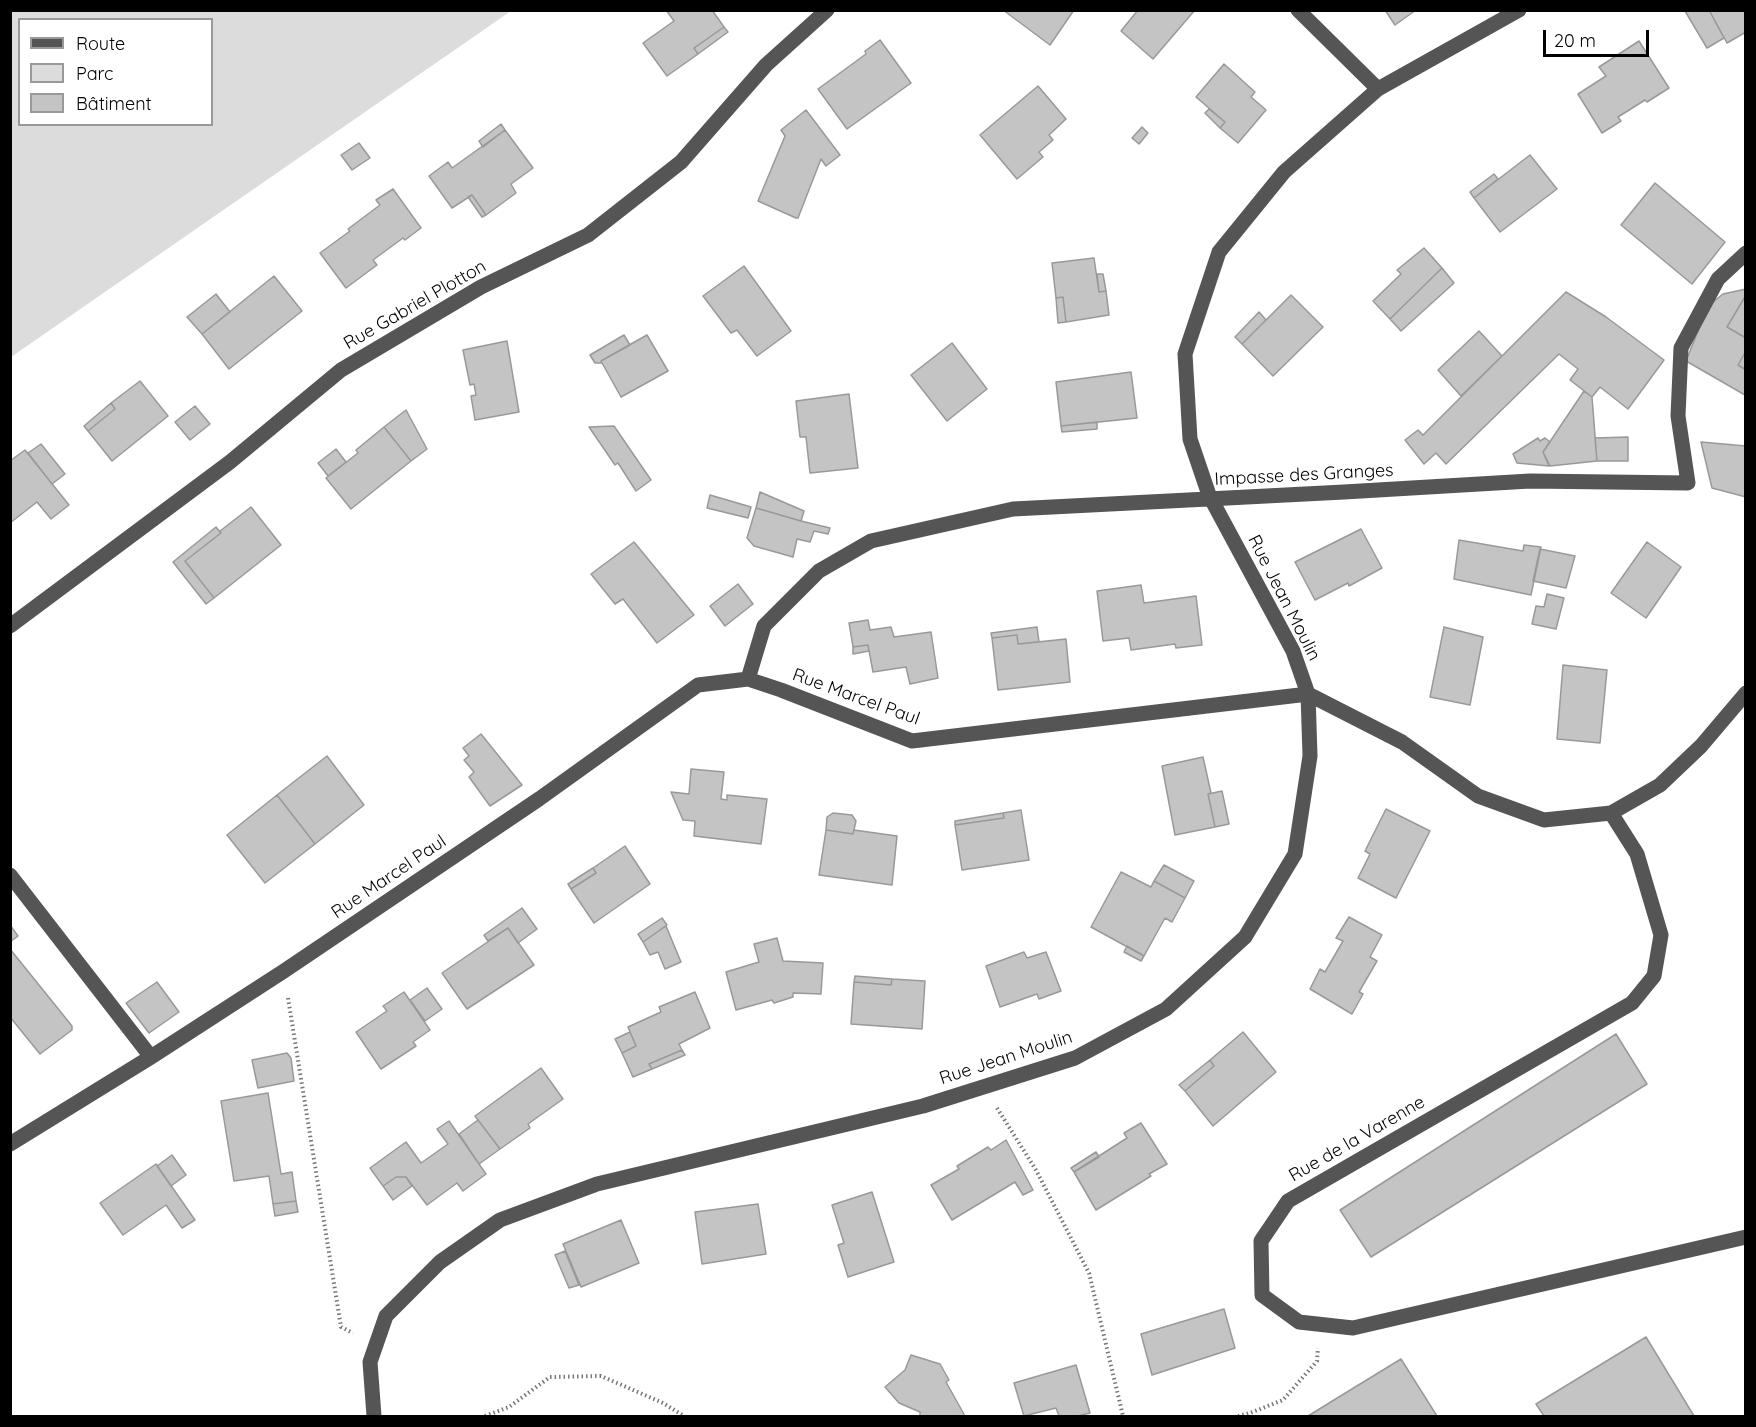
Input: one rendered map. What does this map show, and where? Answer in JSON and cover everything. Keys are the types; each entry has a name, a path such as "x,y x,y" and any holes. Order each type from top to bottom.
{"street":[{"name":"Rue Gabriel Plotton","path":"10,626 230,462 341,370 481,287 588,235 681,162 766,64 827,10"},
{"path":"1298,10 1378,89"},
{"name":"Rue Jean Moulin","path":"374,1416 370,1362 386,1316 440,1262 500,1220 597,1184 923,1106 1075,1058 1166,1009 1245,937 1295,854 1310,756 1308,694 1293,651 1212,499 1190,439 1185,354 1219,252 1284,172 1378,89 1519,10"},
{"name":"Impasse des Granges","path":"748,679 764,626 819,570 871,542 1013,509 1530,481 1688,483 1678,416 1681,348 1718,279 1744,255"},
{"name":"Rue Marcel Paul","path":"10,1144 284,971 529,805 698,685 748,679 912,741 1308,694"},
{"path":"1308,694 1402,742 1478,796 1544,820 1611,813 1660,785 1701,746 1746,693"},
{"name":"Rue de la Varenne","path":"1611,813 1637,854 1662,935 1654,976 1632,1003 1288,1201 1261,1241 1262,1295 1299,1322 1353,1328 1746,1237"},
{"path":"10,875 151,1057"}],"path":[{"path":"284,971 341,1327 376,1343"},
{"path":"984,1087 1036,1170 1089,1274 1123,1416"},
{"path":"1238,1416 1283,1400 1317,1361 1323,1324"},
{"path":"485,1416 509,1407 550,1377 602,1376 663,1403 684,1416"}],"green space":[{"path":"11,10 511,11 11,357"}],"building":[{"path":"666,10 712,10 724,27 694,48 698,54 667,76 643,43 674,21"},
{"path":"1003,10 1074,10 1050,45"},
{"path":"1138,10 1195,10 1153,59 1121,31"},
{"path":"1385,10 1416,10 1395,25"},
{"path":"1709,10 1724,38 1707,48 1685,11"},
{"path":"1709,10 1746,10 1746,32 1727,43"},
{"path":"724,27 728,32 698,54 694,48"},
{"path":"880,40 911,83 847,129 818,89 866,54 865,51"},
{"path":"1639,41 1669,88 1618,117 1621,121 1602,133 1578,94 1606,76 1599,67"},
{"path":"1224,64 1255,92 1251,97 1266,110 1238,143 1220,128 1225,122 1196,97"},
{"path":"1038,86 1066,119 1049,135 1053,140 1039,152 1043,157 1017,179 980,135"},
{"path":"1209,109 1225,122 1220,128 1205,113"},
{"path":"806,110 840,155 826,166 821,159 798,218 796,218 758,201 785,136 781,130"},
{"path":"501,124 505,130 483,147 479,141"},
{"path":"1142,127 1148,133 1139,144 1132,138"},
{"path":"505,130 533,168 511,184 516,193 486,215 472,195 452,208 429,176 448,162 452,168"},
{"path":"359,143 370,158 352,170 341,155"},
{"path":"1530,155 1557,189 1500,232 1474,198"},
{"path":"1494,174 1498,179 1474,198 1470,192"},
{"path":"1655,183 1725,242 1692,284 1621,225"},
{"path":"393,189 421,228 373,260 377,265 346,288 320,253 380,205 376,200"},
{"path":"472,195 486,215 482,217 468,197"},
{"path":"1424,248 1442,268 1390,319 1373,301 1401,274 1397,270"},
{"path":"1094,258 1099,292 1106,291 1109,315 1066,322 1063,297 1056,298 1052,263"},
{"path":"744,266 791,331 757,356 737,330 731,333 703,296"},
{"path":"1442,268 1454,283 1401,331 1390,319"},
{"path":"1097,274 1103,274 1106,291 1099,292"},
{"path":"274,276 302,311 229,369 202,334"},
{"path":"1746,289 1746,295 1727,327 1746,338 1746,351 1738,365 1746,370 1745,395 1686,361 1708,306 1723,294"},
{"path":"1566,292 1606,317 1664,360 1628,409 1600,387 1592,397 1570,380 1578,369 1559,354 1446,464 1436,453 1424,464 1405,440 1418,430 1423,435"},
{"path":"216,294 230,312 202,334 187,317"},
{"path":"1291,295 1323,327 1273,376 1242,344"},
{"path":"1746,295 1746,338 1727,327"},
{"path":"1063,297 1066,322 1058,323 1056,298"},
{"path":"1259,312 1266,320 1242,344 1235,337"},
{"path":"1479,331 1502,356 1461,396 1438,370"},
{"path":"624,335 630,345 601,361 602,363 595,363 590,355"},
{"path":"647,335 668,371 621,397 601,361"},
{"path":"507,341 519,412 475,420 471,396 476,395 474,384 470,385 463,350"},
{"path":"952,343 987,389 947,421 911,375"},
{"path":"1746,351 1746,370 1738,365"},
{"path":"1131,372 1137,418 1061,426 1056,382"},
{"path":"140,381 168,416 112,461 88,431 115,409 111,403"},
{"path":"1584,391 1592,397 1597,461 1550,466 1543,452"},
{"path":"849,394 858,468 810,473 806,437 800,437 796,401"},
{"path":"111,403 115,409 88,431 84,426"},
{"path":"195,406 210,424 190,440 175,422"},
{"path":"406,410 427,449 411,461 384,427"},
{"path":"1097,422 1097,429 1062,432 1061,426"},
{"path":"614,426 651,480 636,491 618,463 615,465 589,427"},
{"path":"384,427 411,461 351,509 326,478 358,453 356,450"},
{"path":"1628,437 1628,461 1597,461 1595,438"},
{"path":"1538,438 1540,441 1545,438 1550,442 1543,452 1549,466 1517,463 1513,454"},
{"path":"1701,442 1746,446 1746,497 1712,488"},
{"path":"41,444 65,474 52,484 28,453"},
{"path":"336,449 346,462 328,476 318,463"},
{"path":"25,450 69,505 51,519 37,502 10,523 10,461"},
{"path":"760,492 804,511 801,521 756,508"},
{"path":"710,495 751,507 748,518 707,508"},
{"path":"251,507 281,545 214,598 185,561"},
{"path":"756,508 830,528 828,534 814,531 810,542 797,539 793,557 754,546 747,538"},
{"path":"216,527 221,533 185,561 214,598 206,604 173,562"},
{"path":"1361,529 1382,568 1349,586 1348,583 1315,600 1295,562"},
{"path":"1459,540 1523,551 1524,545 1541,547 1531,595 1454,579"},
{"path":"634,542 694,615 657,643 623,599 615,604 591,574"},
{"path":"1647,542 1681,567 1646,618 1611,593"},
{"path":"1540,549 1575,556 1566,588 1533,581"},
{"path":"738,584 753,604 725,626 710,606"},
{"path":"1141,585 1144,603 1196,596 1202,645 1176,648 1175,644 1131,650 1129,638 1103,641 1097,591"},
{"path":"1547,594 1564,598 1556,629 1532,624 1536,606 1544,607"},
{"path":"868,620 870,630 891,627 894,637 931,632 938,678 910,684 906,667 873,672 868,645 853,647 849,623"},
{"path":"1037,627 1039,642 1018,644 1017,635 992,638 991,633"},
{"path":"1444,627 1483,637 1470,705 1430,697"},
{"path":"1017,635 1018,644 1066,639 1070,682 998,690 992,638"},
{"path":"868,645 869,651 853,654 853,647"},
{"path":"1563,665 1607,670 1600,743 1557,739"},
{"path":"481,734 522,785 490,806 469,777 474,772 464,760 469,756 463,748"},
{"path":"327,756 364,805 315,844 277,795"},
{"path":"1203,757 1211,793 1208,794 1215,827 1175,835 1162,766"},
{"path":"691,769 724,772 721,799 727,800 727,795 767,799 761,844 694,836 695,821 683,820 671,792 689,794"},
{"path":"1222,791 1229,824 1215,827 1208,794"},
{"path":"277,795 315,844 265,883 227,835"},
{"path":"1386,809 1430,831 1396,898 1358,878 1370,854 1365,851"},
{"path":"1021,810 1029,860 962,870 955,825 1004,818 1003,813"},
{"path":"833,813 852,815 856,821 853,834 826,830 827,817"},
{"path":"1003,813 1004,818 955,825 955,821"},
{"path":"826,830 853,834 854,830 897,836 892,885 819,875"},
{"path":"625,846 650,884 594,923 571,889 596,873 593,868"},
{"path":"1164,865 1194,881 1185,898 1154,881"},
{"path":"593,868 596,873 571,889 568,884"},
{"path":"1121,872 1151,887 1154,881 1185,898 1172,922 1165,918 1144,956 1091,927"},
{"path":"522,908 537,929 518,943 508,928 488,941 484,935"},
{"path":"1349,917 1382,935 1370,957 1377,961 1359,992 1363,994 1352,1014 1310,989 1320,969 1325,972 1343,941 1336,938"},
{"path":"662,918 667,925 643,942 638,934"},
{"path":"10,925 18,936 10,942"},
{"path":"666,926 681,962 665,969 658,952 650,955 643,942"},
{"path":"508,928 534,965 467,1009 442,973"},
{"path":"777,938 783,961 823,963 821,994 793,993 793,997 774,1003 772,1000 736,1010 726,972 759,962 754,944"},
{"path":"1127,946 1144,956 1141,961 1124,952"},
{"path":"10,949 72,1026 72,1030 40,1054 10,1017"},
{"path":"1024,952 1027,958 1046,952 1061,991 1039,999 1037,994 1000,1007 986,966"},
{"path":"855,976 892,979 891,985 854,982"},
{"path":"892,979 925,981 922,1029 851,1024 854,982 891,985"},
{"path":"157,982 179,1012 149,1033 126,1003"},
{"path":"427,988 442,1009 425,1021 410,1000"},
{"path":"404,992 430,1030 413,1042 416,1046 381,1069 356,1032 387,1011 383,1006"},
{"path":"695,992 710,1028 679,1044 682,1050 649,1064 652,1069 633,1077 622,1053 636,1046 628,1027 661,1012 659,1007"},
{"path":"630,1032 636,1046 622,1053 615,1039"},
{"path":"1243,1032 1276,1072 1213,1126 1185,1091 1214,1066 1210,1060"},
{"path":"1616,1034 1647,1084 1371,1257 1340,1210"},
{"path":"682,1050 685,1055 652,1069 649,1064"},
{"path":"287,1053 291,1058 294,1081 258,1088 252,1060"},
{"path":"1210,1060 1214,1066 1185,1091 1179,1085"},
{"path":"541,1068 563,1099 528,1124 530,1128 500,1149 475,1116"},
{"path":"268,1093 281,1174 292,1172 296,1201 273,1204 269,1176 234,1181 221,1101"},
{"path":"478,1120 500,1149 479,1164 459,1134"},
{"path":"449,1121 486,1174 463,1191 457,1183 427,1205 406,1177 396,1177 383,1186 370,1168 406,1142 421,1163 448,1144 437,1129"},
{"path":"1141,1123 1167,1164 1096,1210 1074,1172 1127,1138 1124,1133"},
{"path":"1006,1140 1033,1190 1023,1195 1015,1182 952,1220 931,1185 959,1169 957,1166 988,1147 991,1150"},
{"path":"1096,1152 1099,1157 1074,1172 1071,1168"},
{"path":"172,1155 186,1175 171,1186 157,1166"},
{"path":"156,1164 195,1220 182,1228 166,1205 123,1235 100,1203"},
{"path":"396,1177 406,1177 412,1186 393,1200 383,1186"},
{"path":"872,1192 894,1262 848,1277 838,1245 844,1243 832,1205"},
{"path":"296,1201 298,1212 275,1216 273,1204"},
{"path":"758,1204 766,1254 702,1264 695,1212"},
{"path":"621,1220 639,1263 581,1287 563,1244"},
{"path":"565,1251 579,1285 569,1288 555,1255"},
{"path":"1224,1309 1235,1348 1152,1375 1141,1334"},
{"path":"1646,1337 1694,1416 1544,1416 1536,1404"},
{"path":"911,1355 940,1364 949,1380 946,1382 965,1416 920,1416 920,1412 899,1403 885,1387 905,1370"},
{"path":"1401,1359 1437,1416 1308,1416 1347,1392"},
{"path":"1076,1365 1090,1413 1078,1416 1059,1416 1056,1408 1024,1416 1014,1383"}]}
